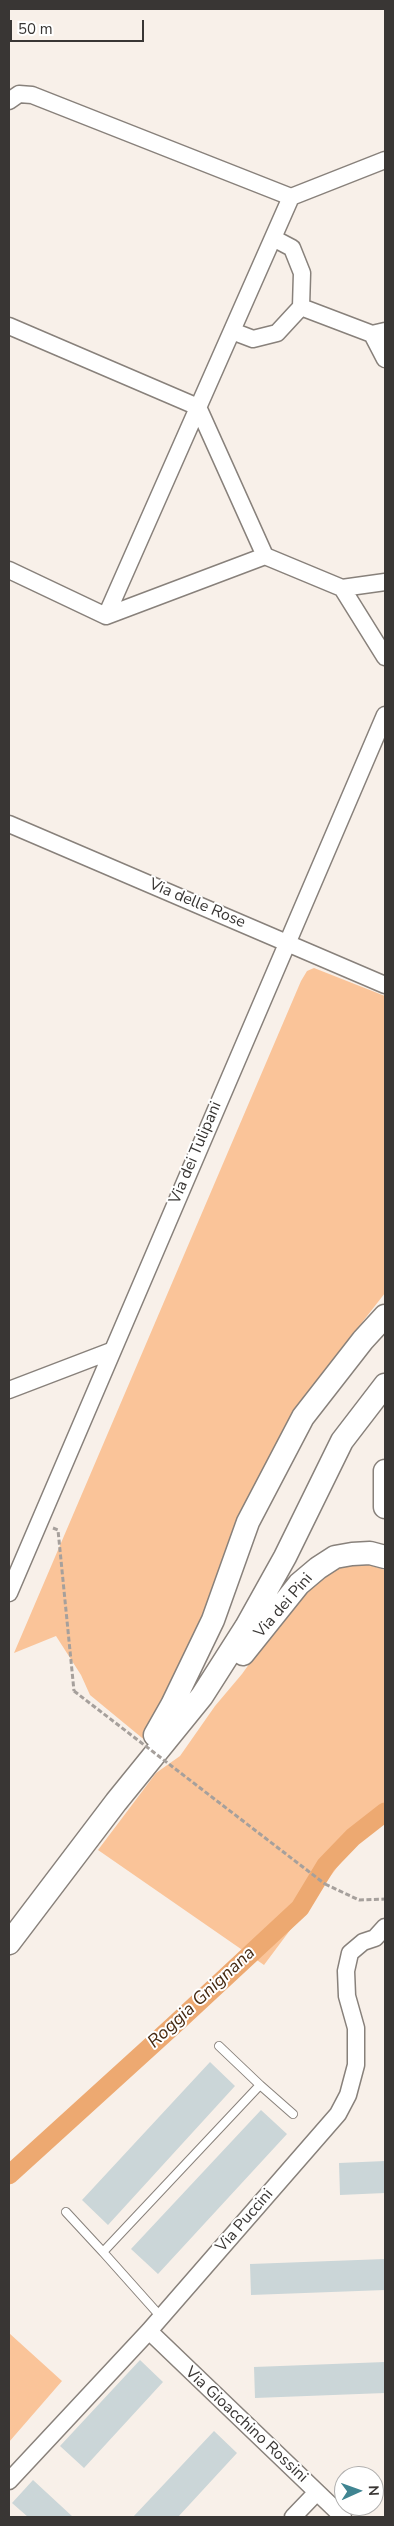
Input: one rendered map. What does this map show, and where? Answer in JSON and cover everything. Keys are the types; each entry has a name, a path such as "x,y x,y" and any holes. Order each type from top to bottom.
{"main road":[{"path":"116,1802 172,1705 213,1620 248,1522 302,1417 363,1340 385,1316"},
{"path":"9,1943 116,1802 202,1696 246,1627 285,1557 342,1441 385,1385"},
{"path":"385,1471 385,1507"},
{"name":"Via dei Pini","path":"202,1696 238,1661 299,1584 318,1568 334,1557 352,1554 370,1553 385,1557"}],"street":[{"path":"9,101 19,94 32,95 291,197 385,160"},
{"path":"106,616 291,197"},
{"path":"232,331 253,339 277,332 301,307 302,273 292,248 273,238"},
{"path":"301,307 379,332 385,359"},
{"path":"9,326 198,408 265,556 342,588 385,582"},
{"path":"9,570 106,616 265,556"},
{"path":"342,588 385,657"},
{"name":"Via dei Tulipani","path":"9,1593 111,1351 385,715"},
{"name":"Via delle Rose","path":"9,824 385,985"},
{"path":"9,1390 111,1351"},
{"name":"Via Puccini","path":"9,2481 149,2331 338,2114 348,2095 356,2064 356,2028 347,1996 346,1971 350,1954 363,1942 375,1938 385,1927"},
{"name":"Via Gioacchino Rossini","path":"149,2331 343,2517"},
{"path":"293,2517 316,2492"}],"lane":[{"path":"219,2046 293,2114"},
{"path":"103,2252 260,2085"},
{"path":"66,2212 161,2317"}],"path":[{"path":"38,1523 58,1530 74,1691 325,1884 359,1900 385,1898"}],"shaded area":[{"path":"314,968 385,996 385,1293 332,1361 299,1411 147,1742 90,1695 81,1675 56,1636 14,1653 301,981 307,971"},
{"path":"363,1563 385,1570 385,1819 359,1838 264,1965 98,1850 156,1773 180,1756 292,1604 317,1578 335,1568"},
{"path":"9,2333 62,2381 9,2442"}],"building":[{"path":"210,2062 235,2086 108,2225 82,2200"},
{"path":"261,2110 287,2134 158,2274 131,2249"},
{"path":"385,2161 385,2193 340,2195 339,2163"},
{"path":"385,2259 385,2290 251,2295 250,2264"},
{"path":"140,2360 163,2382 84,2468 60,2446"},
{"path":"385,2362 385,2393 255,2398 254,2367"},
{"path":"214,2431 237,2453 178,2517 133,2517"},
{"path":"33,2480 73,2517 28,2517 12,2503"}],"waterway":[{"name":"Roggia Gnignana","path":"9,2175 300,1908 326,1865 353,1837 385,1812"}]}
